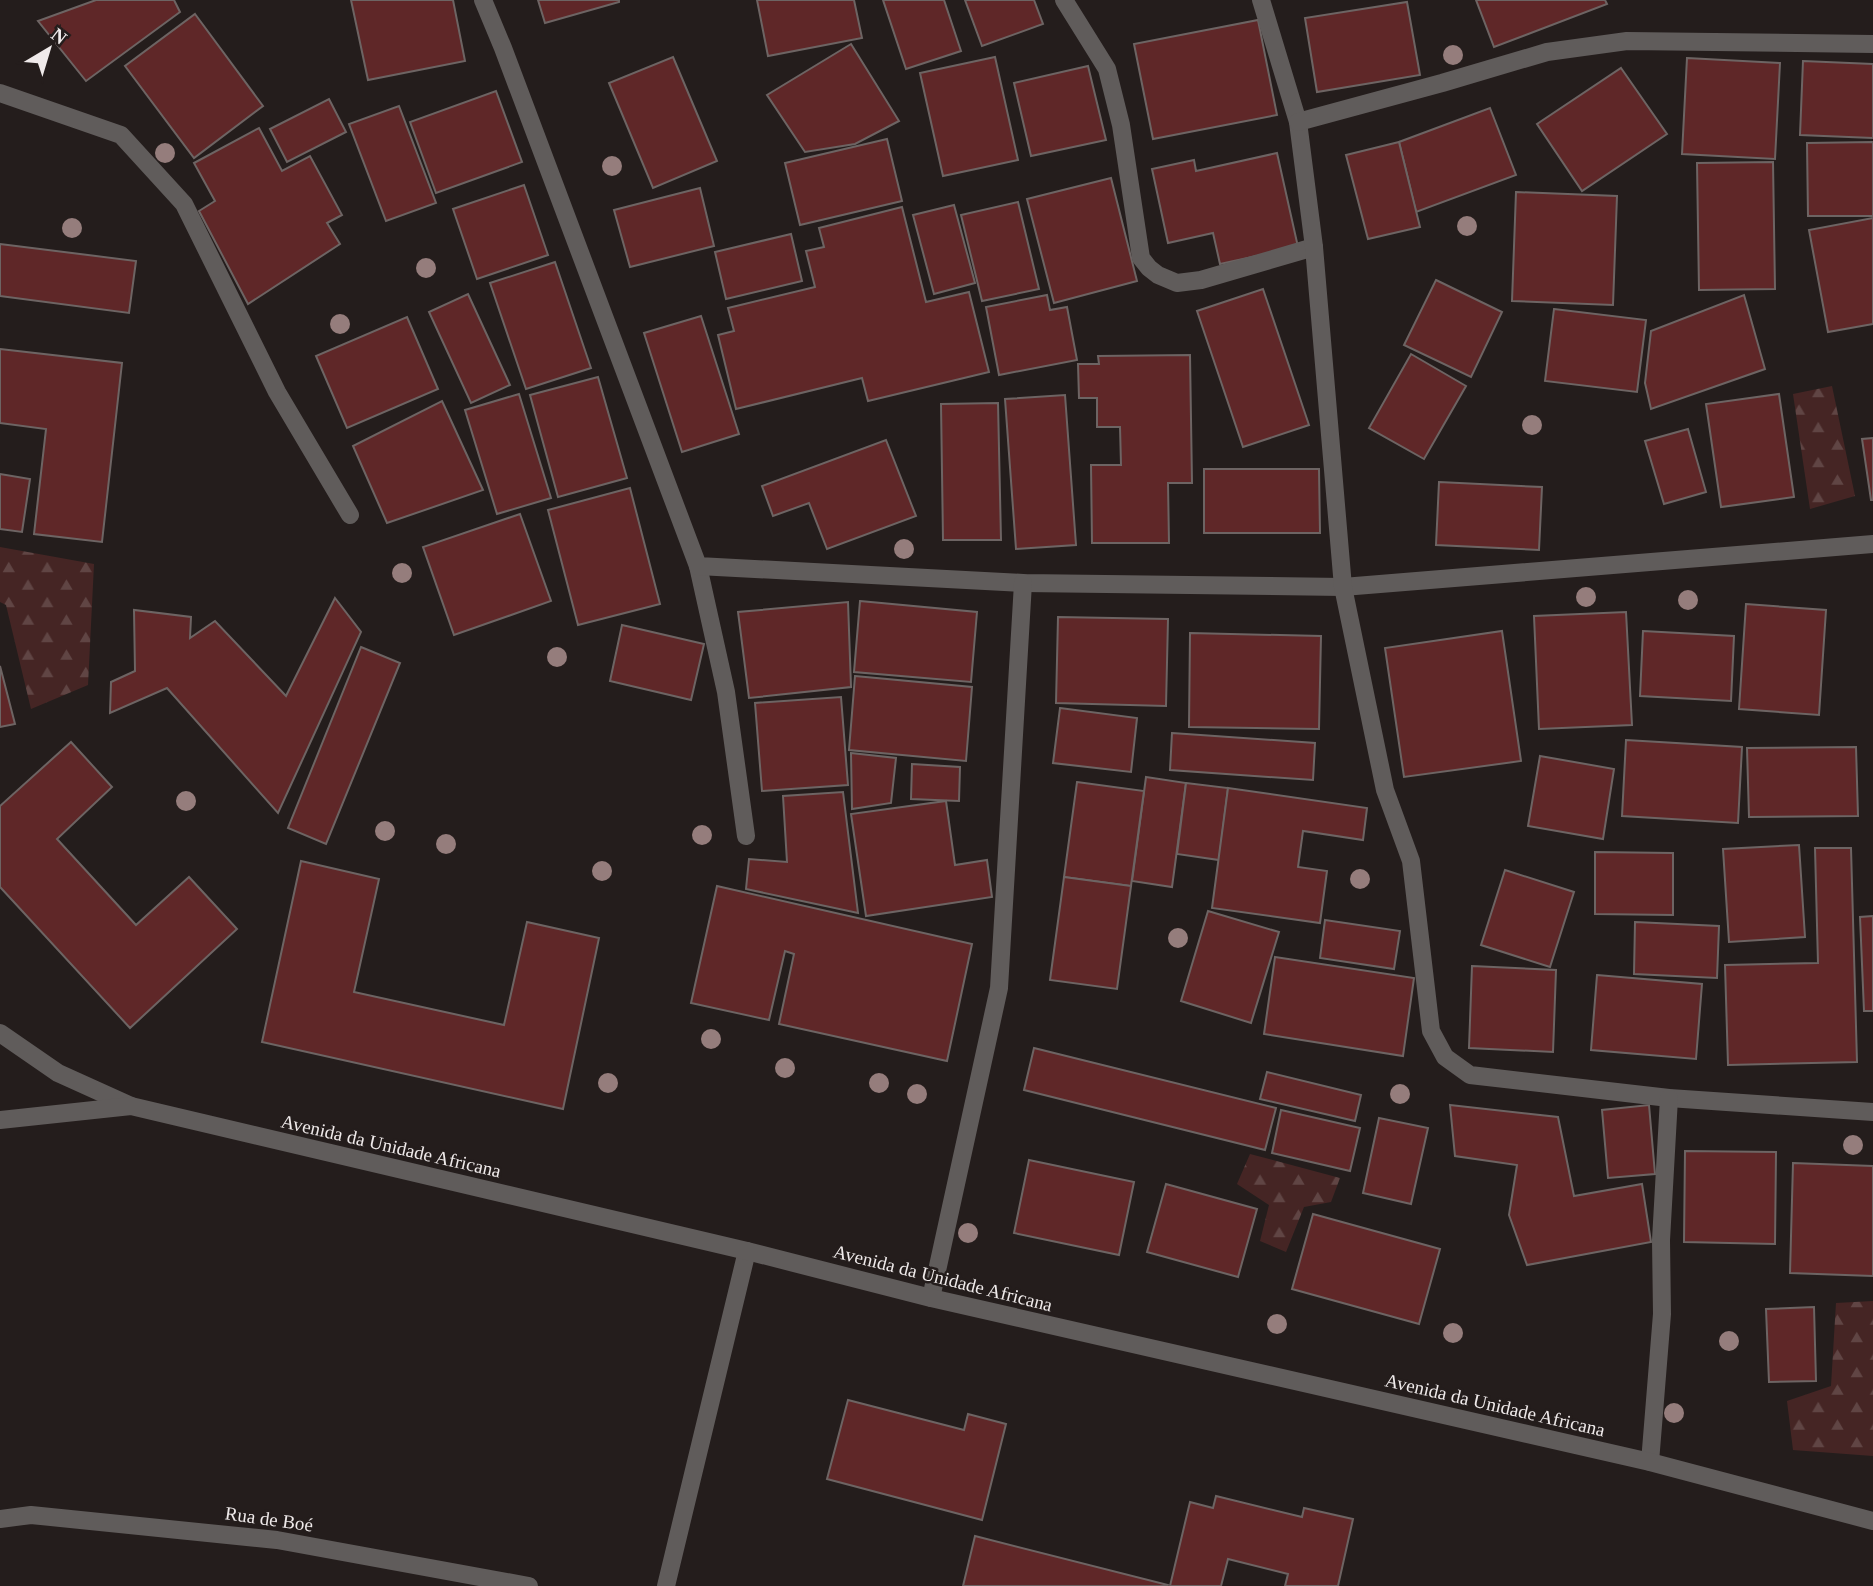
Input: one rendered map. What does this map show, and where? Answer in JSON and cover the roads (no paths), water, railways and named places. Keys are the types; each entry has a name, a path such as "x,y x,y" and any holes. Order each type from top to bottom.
{"street":[{"path":"483,0 698,566 726,692 746,836"},
{"path":"1064,0 1107,69 1121,125 1141,258 1149,268 1158,275 1177,282 1201,280 1314,247"},
{"path":"1261,0 1298,122 1314,247 1343,587 1385,790 1411,861 1431,1031 1445,1057 1470,1074 1669,1098 1873,1112"},
{"path":"1298,122 1547,52 1627,41 1873,44"},
{"path":"0,93 121,135 184,205 277,392 351,515"},
{"path":"698,566 1023,583 1343,587 1873,544"},
{"path":"931,1298 999,988 1023,583"},
{"path":"0,1033 58,1073 131,1106"},
{"path":"1650,1462 1662,1314 1661,1240 1669,1098"},
{"name":"Avenida da Unidade Africana","path":"0,1120 131,1106 747,1251 931,1298 1650,1462 1873,1521"},
{"path":"666,1586 747,1251"},
{"name":"Rua de Boé","path":"0,1519 31,1515 277,1540 530,1586"}]}
